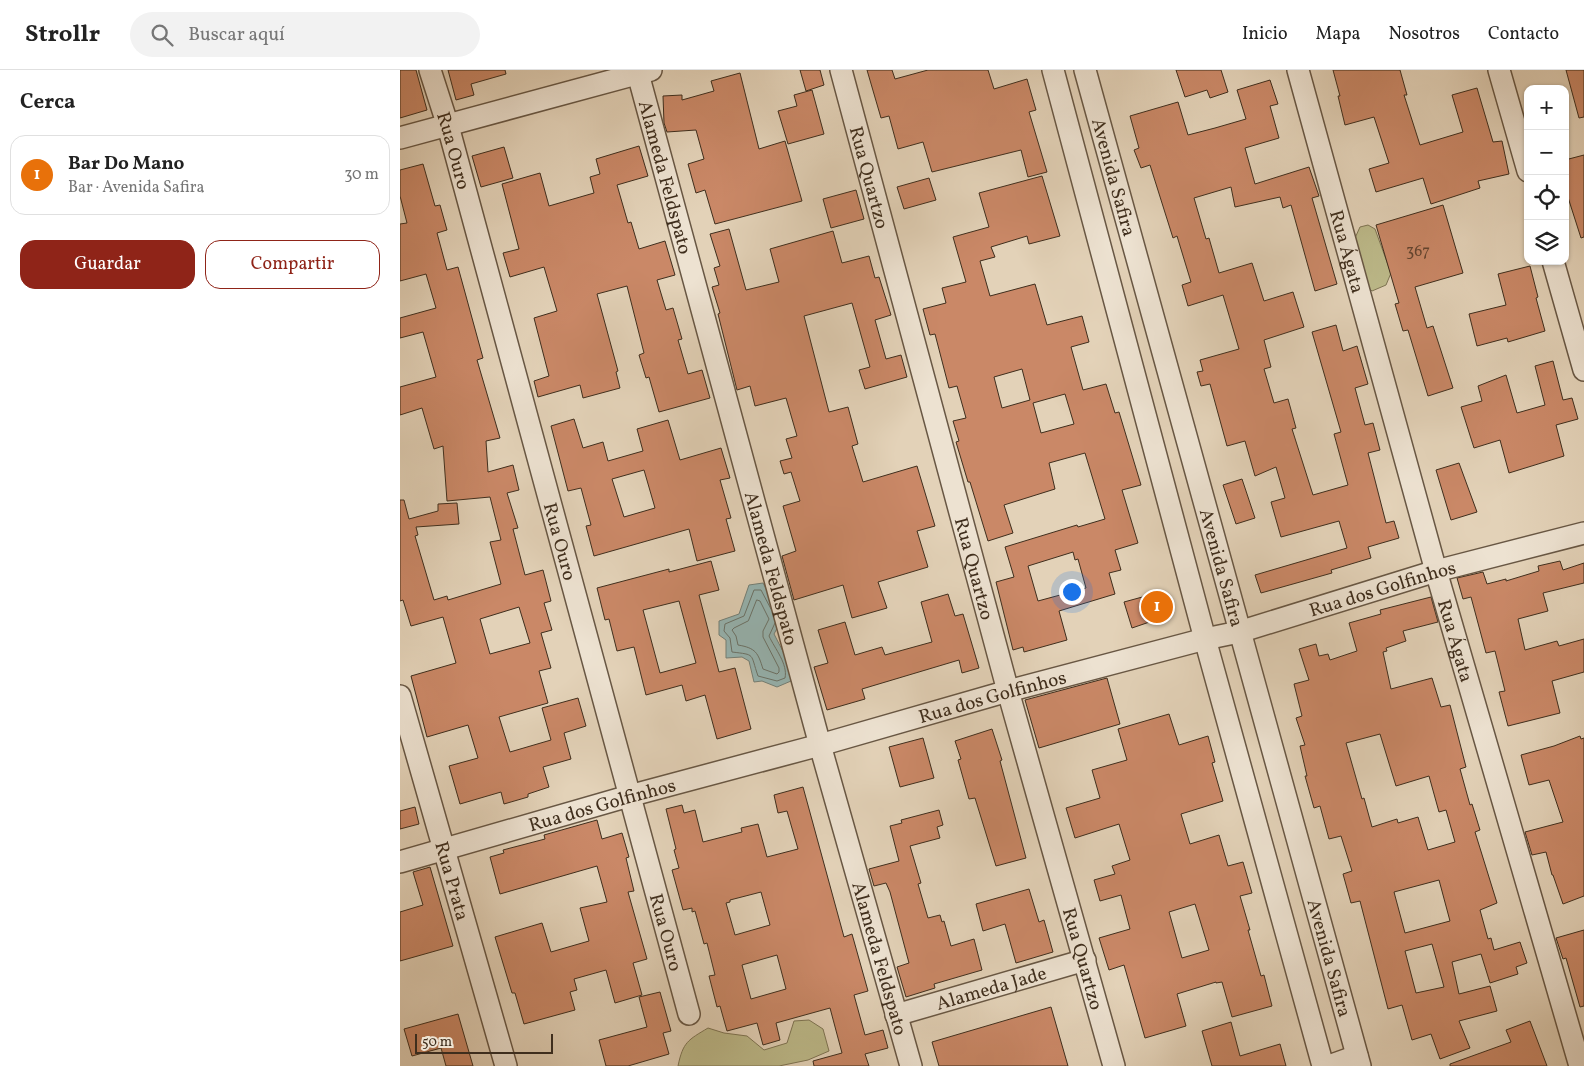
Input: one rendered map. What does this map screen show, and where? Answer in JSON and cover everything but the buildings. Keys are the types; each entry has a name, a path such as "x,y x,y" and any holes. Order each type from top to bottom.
{"street":[{"name":"Rua Ouro","path":"430,70 448,126 689,1014"},
{"name":"Rua Quartzo","path":"841,70 1008,691 1114,1066"},
{"name":"Avenida Safira","path":"1053,70 1205,639 1323,1066"},
{"name":"Avenida Safira","path":"1084,70 1359,1061"},
{"name":"Rua Ágata","path":"1298,70 1436,571 1580,1066"},
{"path":"1499,70 1524,157"},
{"path":"400,138 643,71"},
{"name":"Alameda Feldspato","path":"643,71 820,746 911,1066"},
{"path":"1554,265 1584,370"},
{"name":"Rua dos Golfinhos","path":"400,862 629,796 820,746 1008,691 1205,639 1239,632 1436,571 1584,533"},
{"name":"Rua Prata","path":"400,696 506,1066"},
{"name":"Alameda Jade","path":"896,1015 1085,960"},
{"path":"1329,1066 1359,1061"}],"shaded area":[{"path":"1368,225 1375,229 1391,273 1386,285 1372,291 1359,280 1350,249 1360,227"},
{"path":"809,1020 823,1029 829,1051 808,1060 779,1066 678,1066 687,1042 708,1028 724,1033 747,1036 764,1050 787,1043 794,1021"}],"water":[{"path":"763,583 782,619 774,634 790,665 791,681 777,687 762,681 754,682 749,661 742,657 726,658 726,640 719,635 719,621 739,614 749,585"}],"place":[{"name":"Bar Do Mano","path":"1157,607"}]}
